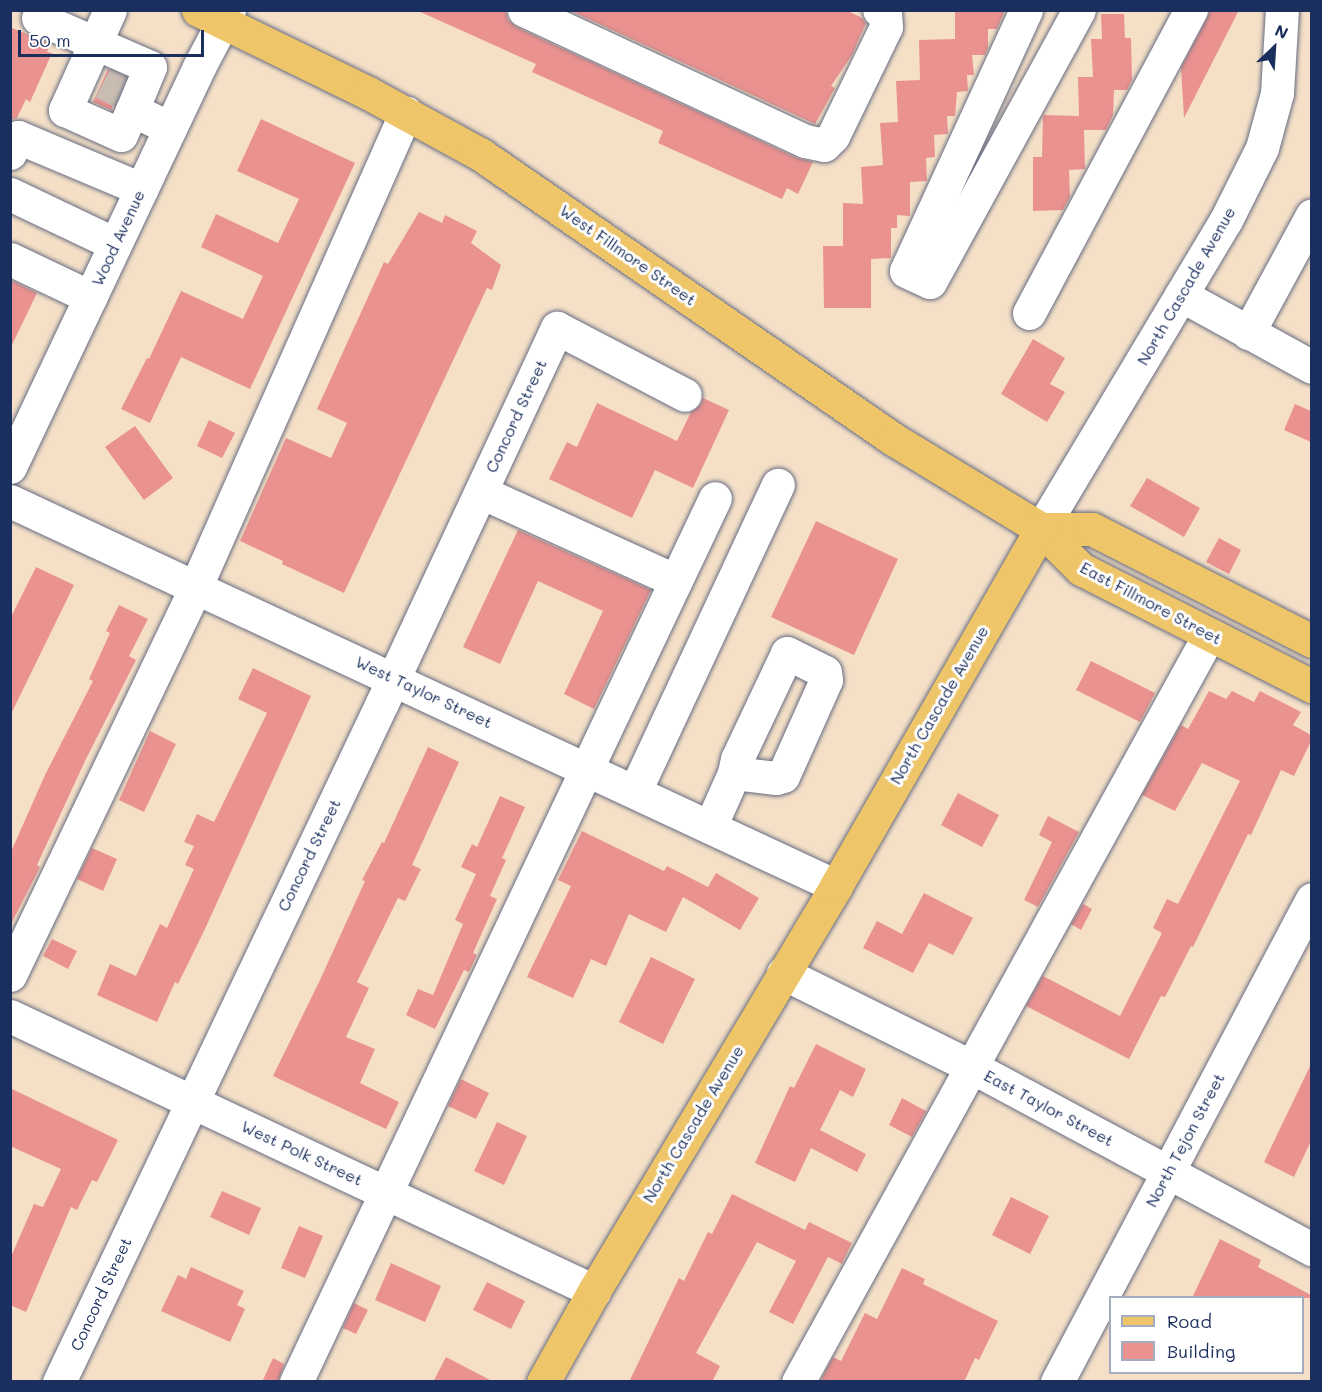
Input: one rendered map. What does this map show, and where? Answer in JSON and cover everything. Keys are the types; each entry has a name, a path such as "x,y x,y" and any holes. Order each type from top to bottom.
{"main road":[{"name":"West Fillmore Street","path":"217,15 405,112 480,154 894,439 1041,529"},
{"name":"East Fillmore Street","path":"1041,529 1081,569 1311,686"},
{"path":"1041,529 1092,529 1311,641"},
{"name":"North Cascade Avenue","path":"543,1382 594,1291 836,886 1041,529"}],"street":[{"path":"110,10 95,42 116,92 170,128"},
{"path":"524,10 806,141 824,145 833,136 886,27 885,14 879,10"},
{"path":"1029,314 1191,10"},
{"name":"North Cascade Avenue","path":"1041,529 1226,220 1262,148 1272,117 1280,70 1282,10"},
{"name":"Wood Avenue","path":"10,468 170,128 217,15"},
{"path":"1024,15 1071,24 930,282 906,271 1024,15"},
{"path":"38,18 150,67 116,92"},
{"path":"10,975 196,586 405,112"},
{"path":"10,153 18,137 141,189"},
{"path":"10,194 116,244"},
{"path":"1248,333 1311,215"},
{"path":"10,259 90,297"},
{"path":"1181,295 1311,367"},
{"name":"Concord Street","path":"59,1382 394,678 557,328 685,395"},
{"path":"635,791 778,485"},
{"path":"481,492 676,581"},
{"path":"297,1382 715,498"},
{"name":"West Taylor Street","path":"10,501 836,886"},
{"path":"798,1382 1209,634"},
{"path":"710,827 734,773"},
{"name":"North Tejon Street","path":"1057,1382 1311,899"},
{"name":"East Taylor Street","path":"783,973 972,1067 1311,1249"},
{"name":"West Polk Street","path":"10,1016 594,1291"}],"building":[{"path":"416,10 505,10 508,20 516,27 797,158 813,162 798,194 787,188 782,199 658,143 663,131 532,72 536,64"},
{"path":"569,10 846,10 862,18 866,23 852,55 831,86 835,88 815,124"},
{"path":"955,10 1005,10 997,29 988,29 988,48 985,55 972,55 974,75 967,75 968,91 957,92 955,116 947,116 948,134 934,135 935,157 926,158 927,181 910,182 910,216 897,215 897,228 891,228 891,258 871,259 871,308 824,308 823,246 843,246 843,203 863,204 861,167 883,165 880,123 898,122 896,81 920,80 919,40 955,39"},
{"path":"1211,10 1239,10 1184,118 1181,68"},
{"path":"1101,14 1124,14 1125,38 1131,38 1132,80 1127,90 1114,90 1113,115 1106,130 1084,130 1085,169 1069,170 1070,197 1063,210 1033,211 1033,157 1042,157 1043,115 1079,116 1078,77 1093,77 1091,39 1102,39"},
{"path":"10,27 50,44 47,52 52,53 30,102 26,99 17,118 10,120"},
{"path":"108,69 126,77 111,110 93,102"},
{"path":"261,119 355,163 250,389 181,357 150,423 121,409 147,358 149,359 181,291 243,319 263,276 201,247 216,214 278,243 299,199 237,171"},
{"path":"419,212 442,223 445,215 477,231 471,243 501,265 492,290 487,288 344,593 240,541 286,438 331,458 347,423 317,409 384,262 388,264"},
{"path":"10,280 37,293 10,349"},
{"path":"1033,339 1065,358 1050,384 1065,392 1047,422 1001,394"},
{"path":"703,398 729,410 693,488 655,470 632,518 549,479 567,442 577,447 597,403 677,441 691,412 701,404"},
{"path":"1295,404 1311,411 1311,442 1284,430"},
{"path":"209,420 235,433 222,458 197,446"},
{"path":"135,426 173,478 144,500 105,447"},
{"path":"1147,478 1200,508 1184,537 1130,506"},
{"path":"816,521 898,559 854,655 771,617"},
{"path":"518,530 651,590 594,709 564,694 603,611 538,581 500,664 463,647"},
{"path":"1219,538 1241,550 1229,574 1206,562"},
{"path":"36,567 74,585 10,716 10,619"},
{"path":"119,605 148,619 129,656 136,660 85,761 37,865 40,867 10,926 10,854 45,775 93,681 89,679 110,633 106,631"},
{"path":"1091,661 1155,693 1140,722 1076,690"},
{"path":"253,668 311,696 204,931 178,984 175,982 157,1022 97,995 110,964 136,976 160,924 167,928 194,869 185,865 194,846 184,842 197,814 214,822 267,713 238,699"},
{"path":"1209,691 1226,699 1232,691 1254,702 1260,691 1301,712 1293,725 1311,735 1311,741 1294,776 1281,770 1251,835 1248,834 1193,947 1191,946 1165,997 1161,996 1129,1059 1026,1006 1043,976 1120,1016 1162,933 1153,928 1167,899 1178,904 1240,781 1202,763 1175,811 1142,795 1181,725 1188,729"},
{"path":"150,731 176,744 144,812 119,800"},
{"path":"428,747 459,762 412,865 421,869 405,901 398,898 357,982 369,988 346,1037 375,1049 360,1083 399,1102 386,1129 273,1076 365,881 362,880 382,842 384,843"},
{"path":"958,793 999,815 982,847 941,825"},
{"path":"500,796 525,807 502,858 506,860 490,896 497,899 473,953 477,955 469,972 464,970 435,1029 406,1015 418,989 433,995 463,924 455,920 476,874 461,867 472,844 477,847"},
{"path":"1048,816 1079,832 1038,907 1024,900 1052,842 1039,835"},
{"path":"582,831 664,871 667,866 708,887 716,873 759,898 740,930 683,897 666,932 629,914 606,966 591,959 573,998 527,977 571,886 558,880"},
{"path":"92,848 117,859 103,891 77,879"},
{"path":"924,893 973,918 953,955 929,943 913,973 863,948 877,921 902,934"},
{"path":"1083,904 1092,909 1081,930 1071,924"},
{"path":"52,939 77,951 68,969 43,956"},
{"path":"651,957 695,979 663,1044 619,1022"},
{"path":"816,1044 866,1069 853,1097 840,1090 820,1130 866,1154 857,1172 811,1148 795,1182 755,1163 790,1086 794,1088"},
{"path":"1311,1064 1311,1141 1294,1177 1264,1162"},
{"path":"461,1079 489,1093 476,1119 448,1106"},
{"path":"10,1088 118,1140 97,1182 92,1180 77,1210 71,1207 26,1312 10,1305 10,1259 34,1204 43,1207 61,1169 10,1146"},
{"path":"902,1098 926,1111 912,1137 889,1125"},
{"path":"497,1122 527,1136 504,1185 474,1171"},
{"path":"222,1191 261,1208 249,1235 210,1217"},
{"path":"732,1194 805,1230 809,1222 852,1243 842,1264 828,1257 793,1324 769,1312 796,1261 757,1242 696,1353 720,1366 712,1382 629,1382 679,1278 684,1281 708,1232 712,1234"},
{"path":"1011,1197 1049,1216 1030,1254 992,1235"},
{"path":"299,1226 323,1236 305,1278 281,1268"},
{"path":"1220,1239 1261,1260 1258,1267 1311,1295 1311,1298 1304,1298 1304,1296 1193,1296"},
{"path":"391,1263 441,1286 425,1322 375,1300"},
{"path":"191,1267 244,1291 237,1305 245,1309 230,1342 161,1311 178,1275 186,1279"},
{"path":"902,1268 925,1279 923,1284 998,1321 979,1360 975,1358 964,1382 820,1382 833,1357 841,1361 865,1313 877,1319"},
{"path":"487,1282 525,1301 511,1329 473,1310"},
{"path":"354,1303 368,1310 356,1334 343,1328"},
{"path":"446,1357 494,1382 433,1382"},
{"path":"273,1358 284,1364 278,1382 262,1382"}],"tunnel":[{"path":"103,82 128,95"}]}
